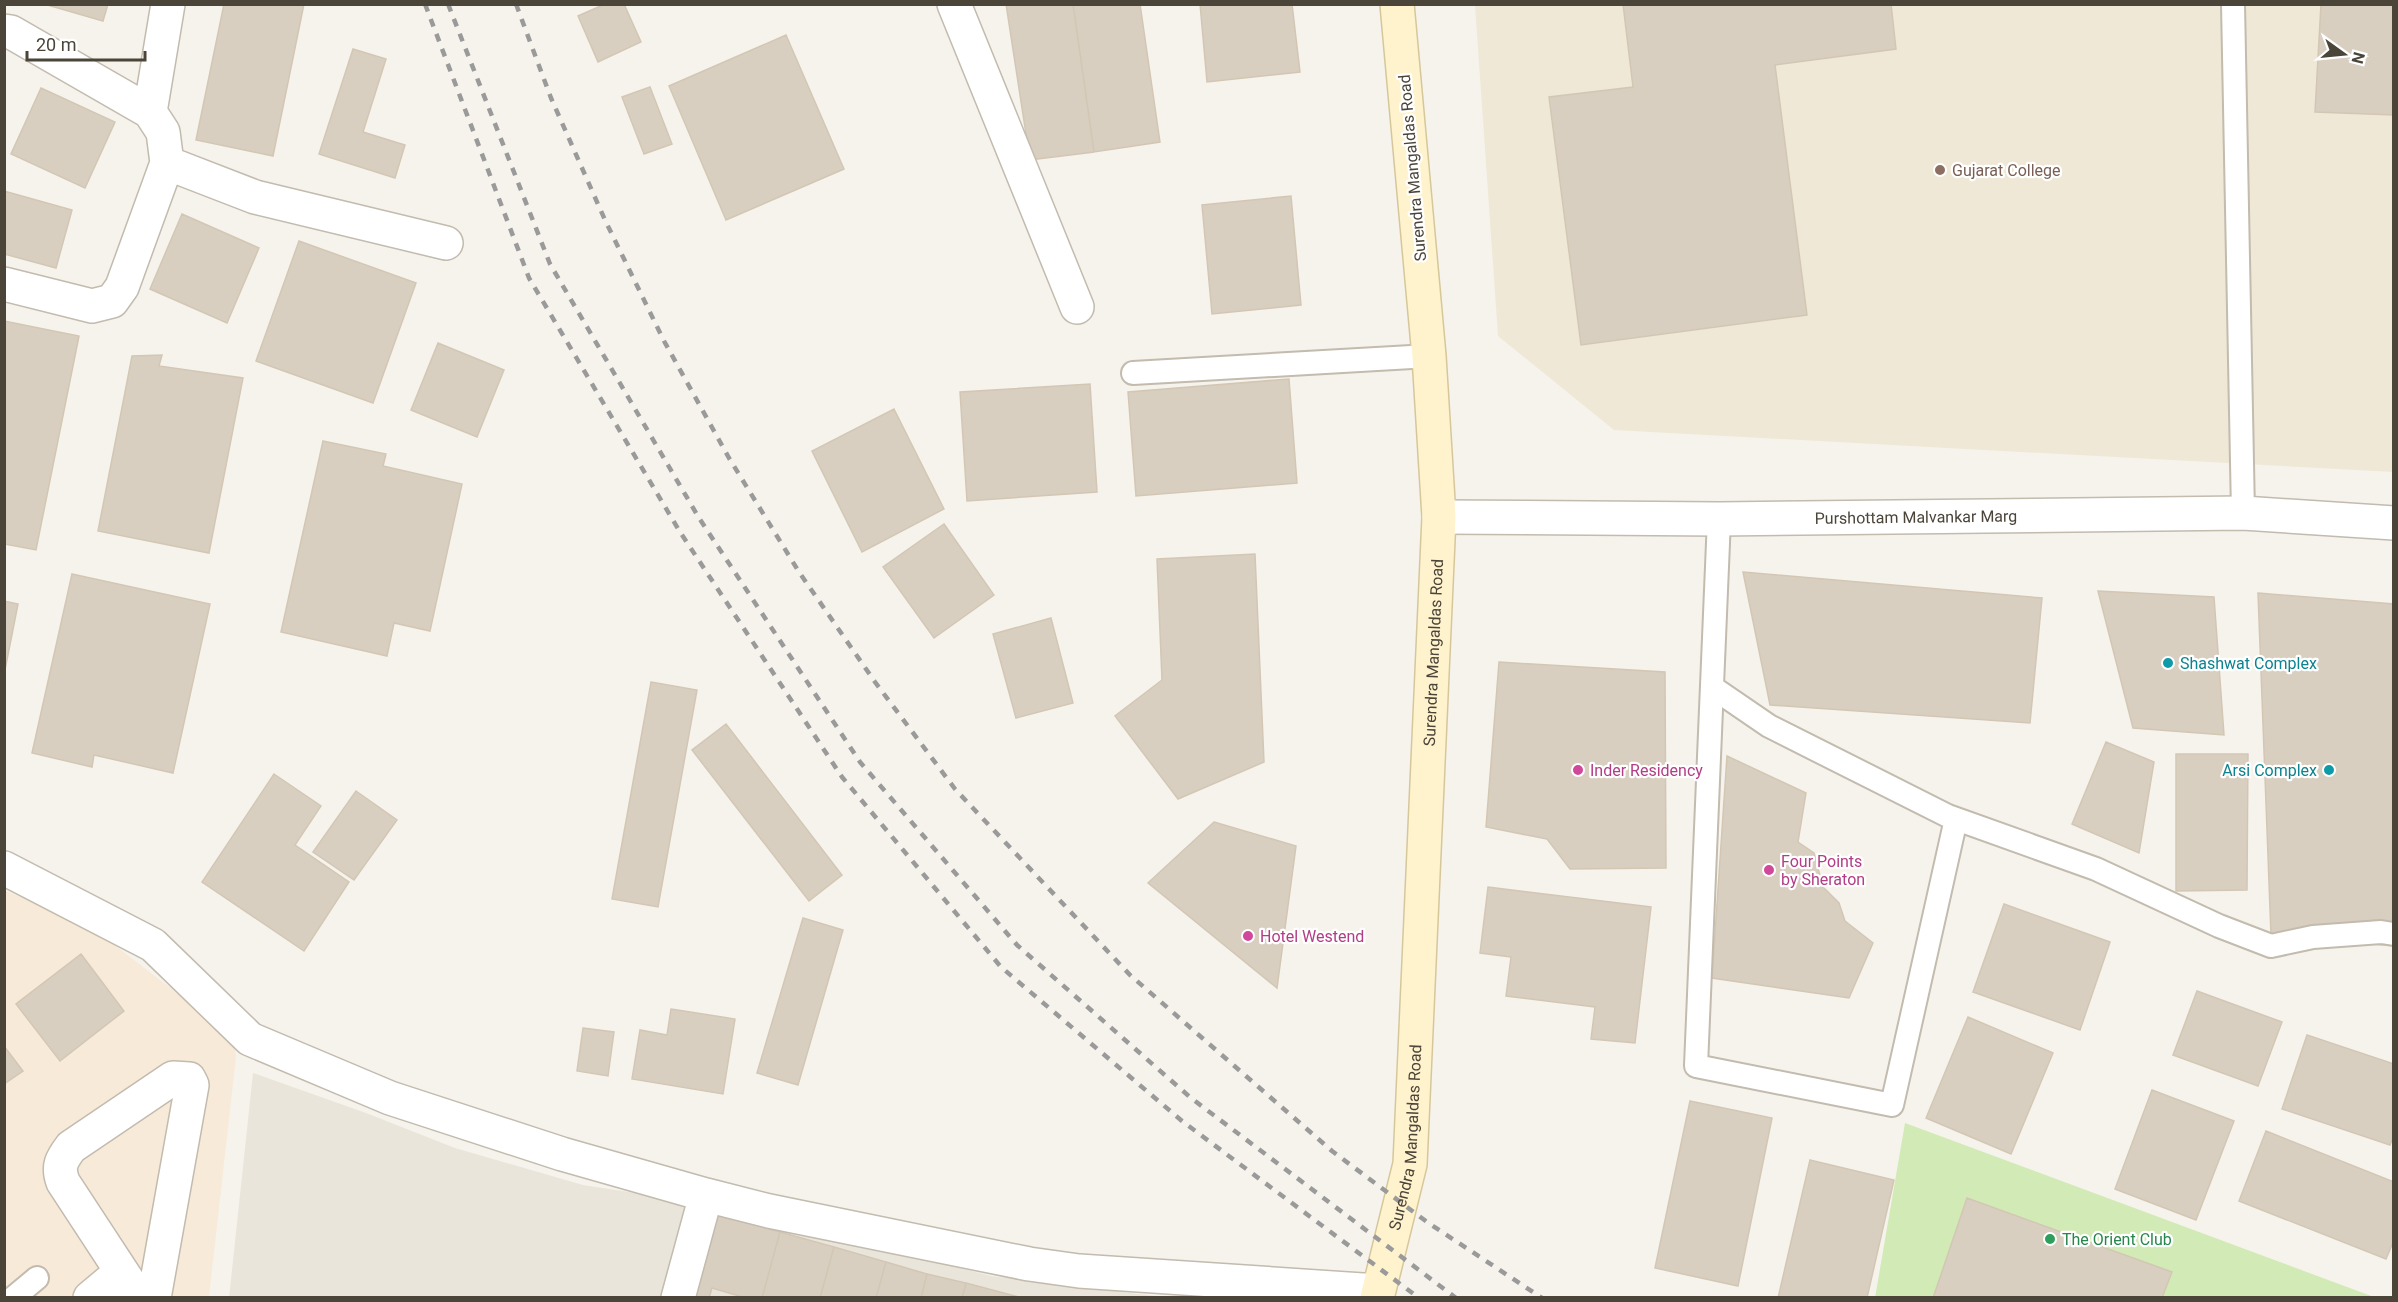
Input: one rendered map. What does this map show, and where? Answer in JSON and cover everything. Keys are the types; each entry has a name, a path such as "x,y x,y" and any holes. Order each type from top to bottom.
{"main road":[{"name":"Surendra Mangaldas Road","path":"1378,1294 1410,1164 1439,517 1429,356 1397,4"}],"street":[{"path":"150,112 168,4"},
{"path":"954,4 1077,307"},
{"path":"4,31 11,32 150,112 163,132 167,163 122,287 112,301 92,306 4,284"},
{"path":"167,163 255,197 446,243"},
{"name":"Purshottam Malvankar Marg","path":"1439,517 1719,519 2243,513 2394,523"},
{"path":"4,868 153,945 250,1039 390,1098 562,1154 706,1196 1018,1262 1079,1284 1378,1294"},
{"path":"90,1298 130,1285 63,1182 59,1172 60,1161 71,1147 173,1078 189,1079 192,1085 154,1298"},
{"path":"678,1298 706,1196"}],"lane":[{"path":"2233,4 2243,513"},
{"path":"1133,373 1429,356"},
{"path":"1719,519 1696,1066 1892,1105 1956,819"},
{"path":"1712,687 1769,726 1956,819 2096,868 2219,926 2271,946 2313,937 2380,932 2394,934"},
{"path":"13,1298 37,1278"}],"shaded area":[{"name":"Gujarat College","path":"1475,5 2393,5 2393,472 1614,430 1498,336"},
{"path":"4,890 92,928 173,990 233,1040 236,1056 209,1297 5,1297"},
{"path":"253,1073 366,1113 455,1148 583,1185 714,1205 991,1276 1164,1297 229,1298"}],"green space":[{"name":"The Orient Club","path":"1905,1123 2374,1297 1875,1298"}],"building":[{"path":"44,4 108,4 103,21"},
{"path":"224,4 304,4 273,156 196,140"},
{"path":"605,4 624,4 641,42 598,62 578,16"},
{"path":"1006,4 1073,4 1094,152 1030,160"},
{"path":"1073,4 1140,4 1160,142 1094,152"},
{"path":"1200,4 1292,4 1300,72 1207,82"},
{"path":"1623,4 1891,4 1896,49 1775,65 1807,315 1581,345 1549,97 1633,87"},
{"path":"2321,4 2394,4 2394,115 2315,112"},
{"path":"786,35 844,169 726,220 669,86"},
{"path":"353,49 386,59 363,132 405,145 395,178 319,154"},
{"path":"650,87 672,144 644,154 622,97"},
{"path":"41,88 115,122 85,188 11,154"},
{"path":"4,191 72,210 56,268 4,254"},
{"path":"1291,196 1301,305 1212,314 1202,205"},
{"path":"182,214 259,248 227,323 150,289"},
{"path":"299,241 416,283 373,403 256,361"},
{"path":"4,321 79,336 36,550 4,544"},
{"path":"438,343 504,370 477,437 411,410"},
{"path":"162,355 159,366 243,378 209,553 98,531 132,356"},
{"path":"1289,379 1297,483 1136,496 1128,392"},
{"path":"1090,384 1097,492 967,501 960,392"},
{"path":"894,409 944,509 862,552 812,451"},
{"path":"323,441 386,454 383,466 462,484 430,631 394,623 387,656 281,632"},
{"path":"944,524 994,595 934,638 883,567"},
{"path":"1255,554 1264,762 1178,799 1115,716 1162,680 1157,559"},
{"path":"1743,572 2042,598 2030,723 1770,705"},
{"path":"72,574 210,604 173,773 94,755 92,767 32,753"},
{"name":"Shashwat Complex","path":"2098,591 2214,597 2224,735 2133,728"},
{"name":"Arsi Complex","path":"2258,593 2394,604 2394,946 2271,935"},
{"path":"4,601 18,604 4,675"},
{"path":"1051,618 1073,703 1016,718 993,634"},
{"name":"Inder Residency","path":"1499,662 1665,672 1666,868 1570,869 1547,839 1486,827"},
{"path":"651,682 697,690 658,907 612,899"},
{"path":"726,724 842,875 809,901 692,750"},
{"path":"2106,742 2154,762 2139,853 2072,824"},
{"path":"2176,754 2248,754 2247,890 2176,891"},
{"name":"Four Points by Sheraton","path":"1727,756 1806,793 1798,842 1814,853 1823,887 1839,903 1845,921 1873,943 1849,998 1712,978"},
{"path":"274,774 321,806 295,845 349,882 304,951 202,882"},
{"path":"356,791 397,820 354,880 313,852"},
{"name":"Hotel Westend","path":"1214,822 1296,846 1277,988 1148,883"},
{"path":"1488,887 1651,907 1635,1043 1591,1039 1595,1007 1506,996 1511,957 1480,953"},
{"path":"2004,904 2110,942 2080,1030 1973,992"},
{"path":"803,918 843,930 798,1085 757,1073"},
{"path":"81,954 124,1011 60,1061 16,1004"},
{"path":"2197,991 2282,1022 2258,1086 2173,1055"},
{"path":"671,1009 735,1019 723,1094 632,1079 640,1030 667,1035"},
{"path":"1968,1017 2053,1053 2011,1154 1926,1118"},
{"path":"583,1028 614,1032 608,1076 577,1071"},
{"path":"2307,1035 2394,1064 2394,1135 2390,1145 2282,1109"},
{"path":"4,1046 23,1071 4,1084"},
{"path":"2152,1090 2234,1121 2196,1220 2115,1189"},
{"path":"1690,1101 1772,1118 1738,1286 1655,1268"},
{"path":"2266,1131 2394,1182 2394,1240 2386,1259 2239,1201"},
{"path":"1810,1160 1894,1180 1867,1298 1778,1298"},
{"path":"1967,1198 2172,1272 2162,1298 1933,1298"},
{"path":"713,1212 780,1232 762,1298 746,1298 712,1288 709,1298 688,1298"},
{"path":"780,1232 834,1247 820,1298 762,1298"},
{"path":"834,1247 886,1262 876,1298 820,1298"},
{"path":"886,1262 927,1274 921,1298 876,1298"},
{"path":"927,1274 966,1283 962,1298 921,1298"},
{"path":"966,1283 1023,1298 962,1298"}],"railway":[{"path":"425,4 529,278 680,532 842,777 1001,967 1182,1121 1419,1298"},
{"path":"448,4 550,264 699,518 860,762 1017,945 1191,1098 1456,1298"},
{"path":"516,4 551,98 605,220 664,341 729,458 799,572 875,682 955,789 1130,975 1332,1151 1427,1222 1542,1298"}],"place":[{"name":"Gujarat College","path":"1940,170"},
{"name":"Shashwat Complex","path":"2168,663"},
{"name":"Inder Residency","path":"1578,770"},
{"name":"Arsi Complex","path":"2329,770"},
{"name":"Four Points by Sheraton","path":"1769,870"},
{"name":"Hotel Westend","path":"1248,936"},
{"name":"The Orient Club","path":"2050,1239"}]}
